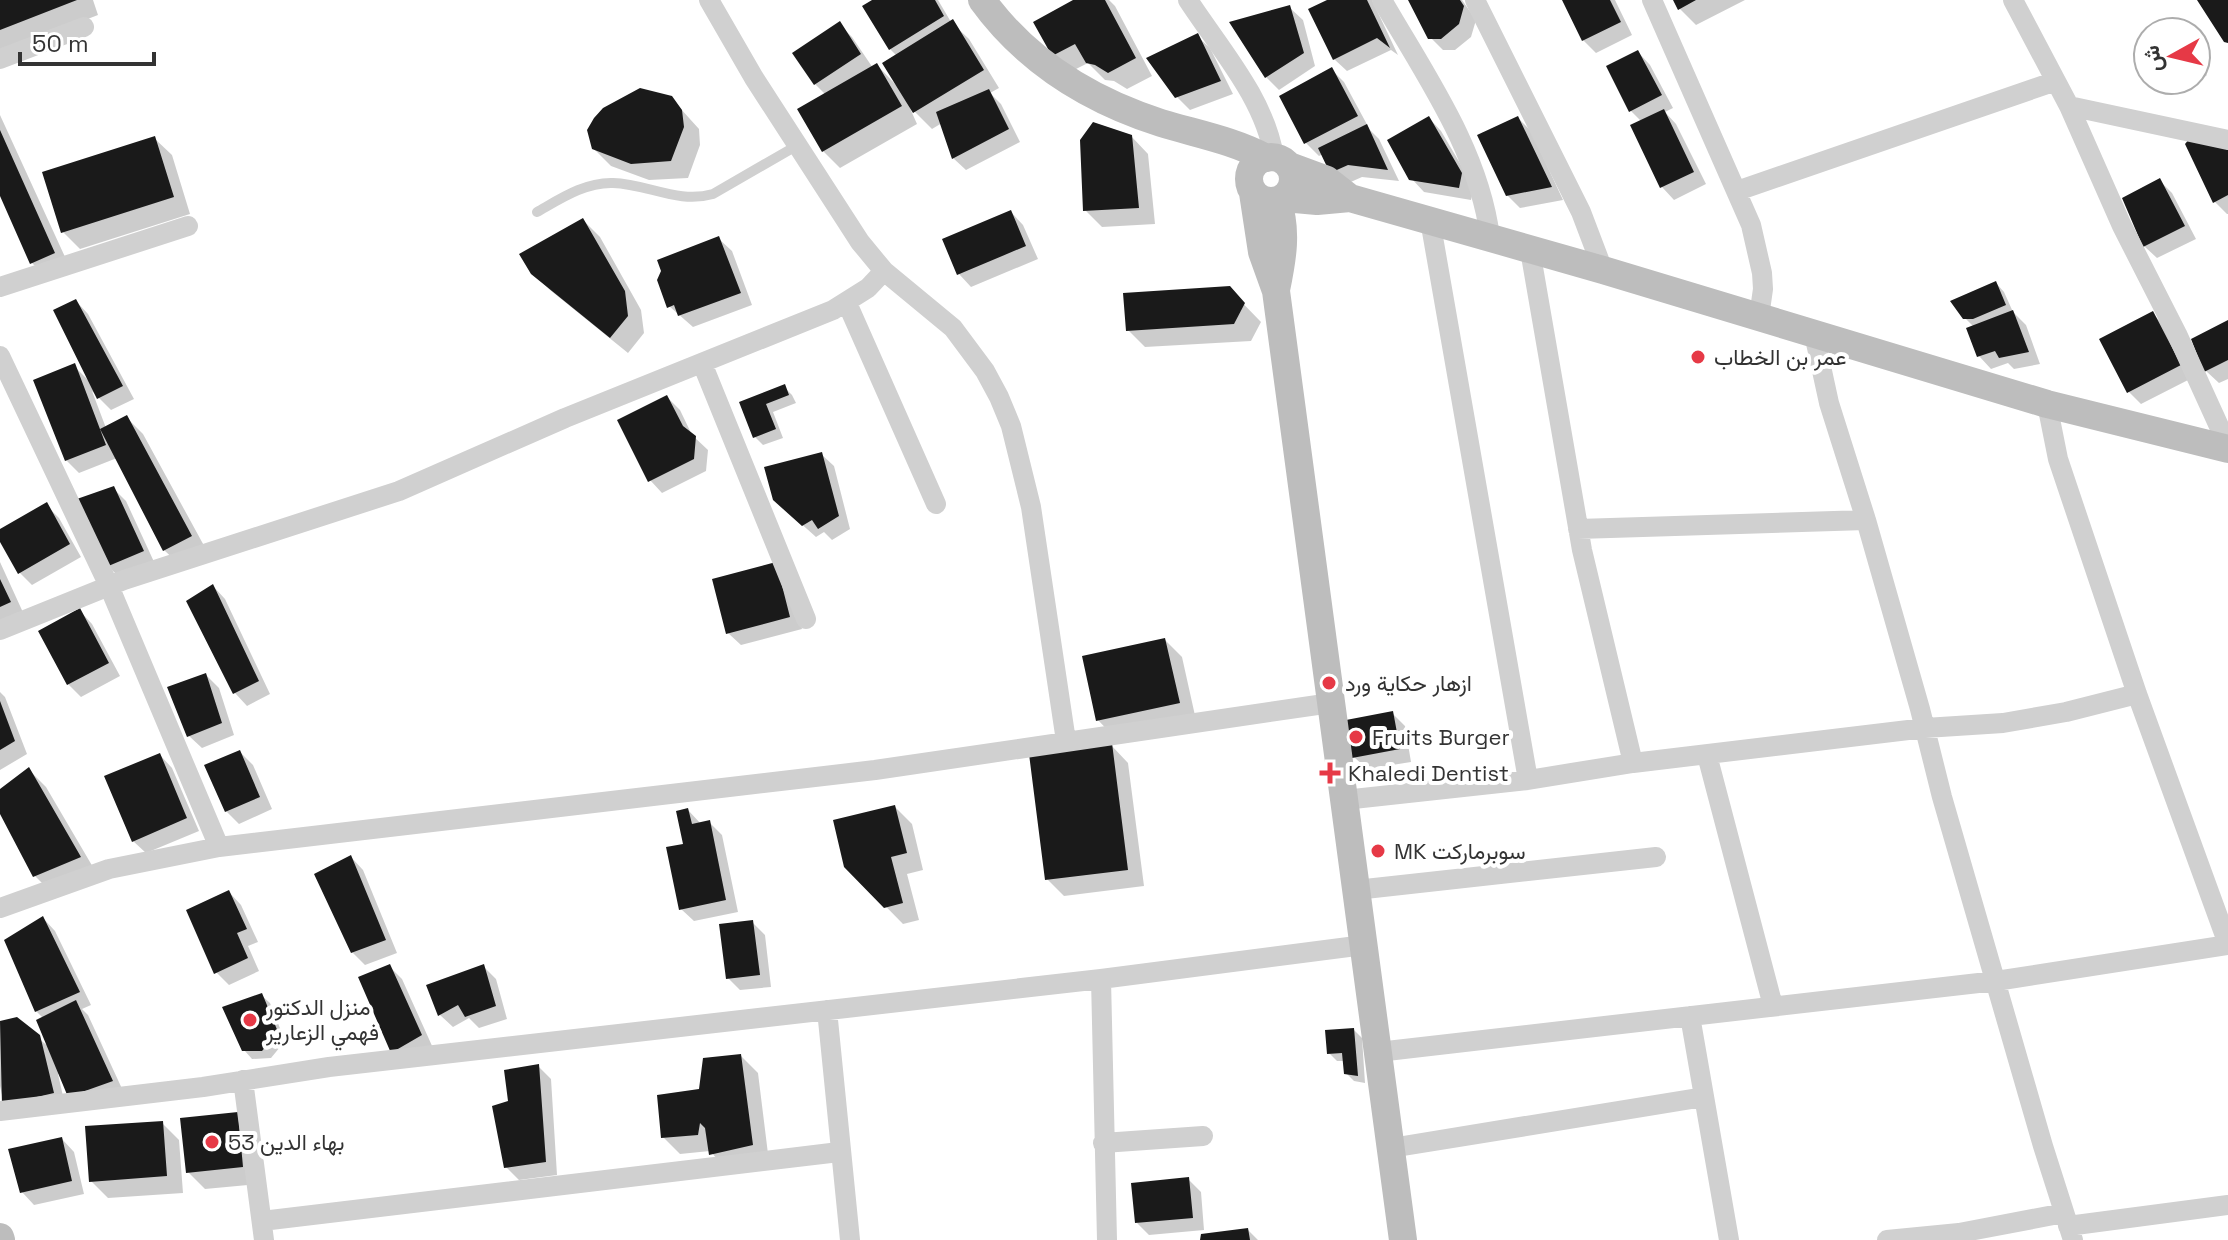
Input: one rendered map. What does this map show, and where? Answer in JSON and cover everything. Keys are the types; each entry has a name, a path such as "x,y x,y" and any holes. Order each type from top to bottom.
{"street":[{"path":"982,0 1019,43 1066,80 1112,105 1204,133 1270,178 1303,169 1327,180 1350,198 1603,270 2047,404 2228,447"},
{"path":"1188,0 1264,118 1270,178 1282,221 1283,242 1276,291 1403,1240"},
{"path":"1382,0 1466,151 1483,197 1490,237"},
{"path":"1475,0 1581,212 1603,270"},
{"path":"1652,0 1737,191 1760,256 1763,289 1759,317"},
{"path":"2013,0 2069,106 2122,226 2177,334 2228,447"},
{"path":"717,3 754,78 860,242 884,271 936,312 970,349 985,371 1011,426 1031,507 1066,741"},
{"path":"0,59 84,27"},
{"path":"1737,191 2056,81"},
{"path":"2069,106 2228,140"},
{"path":"1430,220 1528,780"},
{"path":"0,287 188,226"},
{"path":"1530,250 1578,529 1633,763"},
{"path":"0,630 109,586 399,491 523,436 847,303 884,271"},
{"path":"847,303 936,504"},
{"path":"1814,334 1829,403 1866,520 2068,1226"},
{"path":"0,356 109,586 219,847"},
{"path":"702,363 806,619"},
{"path":"1378,1052 1996,981 2228,945 2137,694 2058,459 2047,404"},
{"path":"1578,529 1866,520"},
{"path":"1344,800 1528,780 1633,763 1925,728 2025,720 2137,694"},
{"path":"0,908 109,869 219,847 875,770 1331,703"},
{"path":"1707,755 1773,1006"},
{"path":"1356,890 1656,857"},
{"path":"0,1111 344,1065 1101,979 1364,945"},
{"path":"1101,979 1107,1240"},
{"path":"827,1010 850,1240"},
{"path":"1690,1016 1729,1240"},
{"path":"243,1080 263,1231 839,1152"},
{"path":"1391,1148 1704,1097"},
{"path":"1103,1143 1203,1136"},
{"path":"1887,1240 2068,1226 2228,1205"}],"lane":[{"path":"537,212 571,193 600,183 630,185 699,198 713,194 798,145"}],"building":[{"path":"0,0 77,0 0,30"},
{"path":"872,0 935,0 944,16 889,50 862,6"},
{"path":"1073,0 1105,0 1136,58 1108,73 1086,63 1075,44 1052,56 1033,22"},
{"path":"1327,0 1367,0 1390,48 1377,38 1333,60 1308,9"},
{"path":"1408,0 1460,0 1464,6 1459,24 1441,39 1428,39"},
{"path":"1562,0 1610,0 1621,22 1582,41"},
{"path":"1673,0 1696,0 1678,10"},
{"path":"2197,0 2228,0 2228,43 2224,42 2212,23 2212,16 2207,16"},
{"path":"1290,5 1304,53 1265,78 1229,22"},
{"path":"953,19 984,70 913,113 882,63"},
{"path":"840,21 861,54 814,85 792,53"},
{"path":"1198,33 1221,81 1175,98 1146,58"},
{"path":"1638,50 1662,95 1629,112 1606,66"},
{"path":"877,63 902,106 822,152 797,109"},
{"path":"1332,67 1358,116 1304,144 1279,96"},
{"path":"640,88 672,96 682,110 684,127 671,161 631,164 592,149 587,130 594,118 603,108"},
{"path":"989,89 1009,129 952,159 936,112"},
{"path":"1664,109 1694,172 1660,188 1630,125"},
{"path":"1429,116 1462,173 1459,188 1409,180 1387,140"},
{"path":"1518,116 1552,187 1506,196 1477,135"},
{"path":"1093,122 1132,135 1139,208 1083,211 1080,140"},
{"path":"1367,124 1388,170 1348,165 1330,173 1318,148"},
{"path":"0,130 55,253 30,264 0,196"},
{"path":"155,136 174,197 61,233 42,172"},
{"path":"2190,138 2228,147 2228,195 2213,203 2185,144"},
{"path":"2160,178 2185,226 2143,247 2122,198"},
{"path":"1011,210 1026,246 957,275 942,239"},
{"path":"583,218 625,291 628,316 610,338 531,274 519,254"},
{"path":"719,236 741,293 678,316 674,305 667,308 657,280 661,271 657,260"},
{"path":"1996,281 2006,305 1973,319 1963,319 1950,301"},
{"path":"1230,286 1245,303 1234,324 1126,331 1123,293"},
{"path":"76,299 123,386 97,399 53,310"},
{"path":"2013,310 2029,352 1999,358 1995,351 1977,357 1966,328"},
{"path":"2153,311 2181,365 2127,393 2099,339"},
{"path":"2228,320 2228,360 2204,372 2191,339"},
{"path":"75,363 106,445 65,461 33,380"},
{"path":"785,384 789,395 766,404 776,429 753,438 739,402"},
{"path":"667,395 683,426 696,436 694,459 648,482 617,420"},
{"path":"127,415 192,536 163,551 100,429"},
{"path":"822,452 839,516 818,529 812,520 802,526 773,500 764,467"},
{"path":"114,486 144,551 106,567 74,500"},
{"path":"47,502 70,544 18,574 0,542 0,529"},
{"path":"776,562 790,617 726,634 712,579"},
{"path":"0,579 11,602 0,607"},
{"path":"213,584 259,681 233,694 186,601"},
{"path":"80,608 109,663 67,685 38,631"},
{"path":"1165,638 1180,703 1096,721 1082,656"},
{"path":"206,673 222,723 187,737 167,687"},
{"path":"0,701 15,741 0,750"},
{"path":"1393,711 1400,749 1352,758 1346,720"},
{"path":"1112,743 1128,870 1045,880 1029,754"},
{"path":"240,750 260,797 225,812 204,765"},
{"path":"160,753 187,818 132,842 104,776"},
{"path":"29,767 81,857 33,877 0,814 0,789"},
{"path":"895,805 907,853 891,857 903,903 884,908 844,867 833,820"},
{"path":"688,808 692,824 710,820 726,900 679,910 666,847 683,844 676,811"},
{"path":"351,855 386,940 351,953 314,874"},
{"path":"229,890 247,929 237,933 248,958 214,974 186,910"},
{"path":"43,916 80,992 35,1012 4,940"},
{"path":"753,920 760,975 726,979 719,924"},
{"path":"390,964 422,1035 391,1053 358,977"},
{"path":"484,964 496,1006 465,1017 458,1005 438,1016 426,985"},
{"name":"منزل الدكتور فهمي الزعارير","path":"262,993 278,1032 262,1051 242,1051 222,1007"},
{"path":"76,1000 113,1081 68,1097 36,1020"},
{"path":"17,1017 40,1035 54,1093 2,1105 0,1021"},
{"path":"1354,1028 1358,1076 1344,1074 1342,1053 1327,1054 1325,1030"},
{"path":"741,1054 753,1145 709,1155 705,1128 700,1123 698,1135 661,1138 657,1095 699,1089 703,1058"},
{"path":"539,1064 546,1162 504,1168 492,1106 508,1101 504,1070"},
{"name":"بهاء الدين 53","path":"238,1112 243,1167 186,1173 180,1118"},
{"path":"163,1121 167,1176 89,1182 85,1126"},
{"path":"62,1137 72,1181 20,1193 8,1149"},
{"path":"1189,1177 1193,1218 1135,1223 1131,1183"},
{"path":"1248,1228 1250,1240 1200,1240 1201,1234"}],"place":[{"name":"عمر بن الخطاب","path":"1698,357"},
{"name":"ازهار حكاية ورد","path":"1329,683"},
{"name":"Fruits Burger","path":"1356,737"},
{"name":"Khaledi Dentist","path":"1330,773"},
{"name":"MK سوبرماركت","path":"1378,851"},
{"name":"منزل الدكتور فهمي الزعارير","path":"250,1020"},
{"name":"بهاء الدين 53","path":"212,1142"}]}
